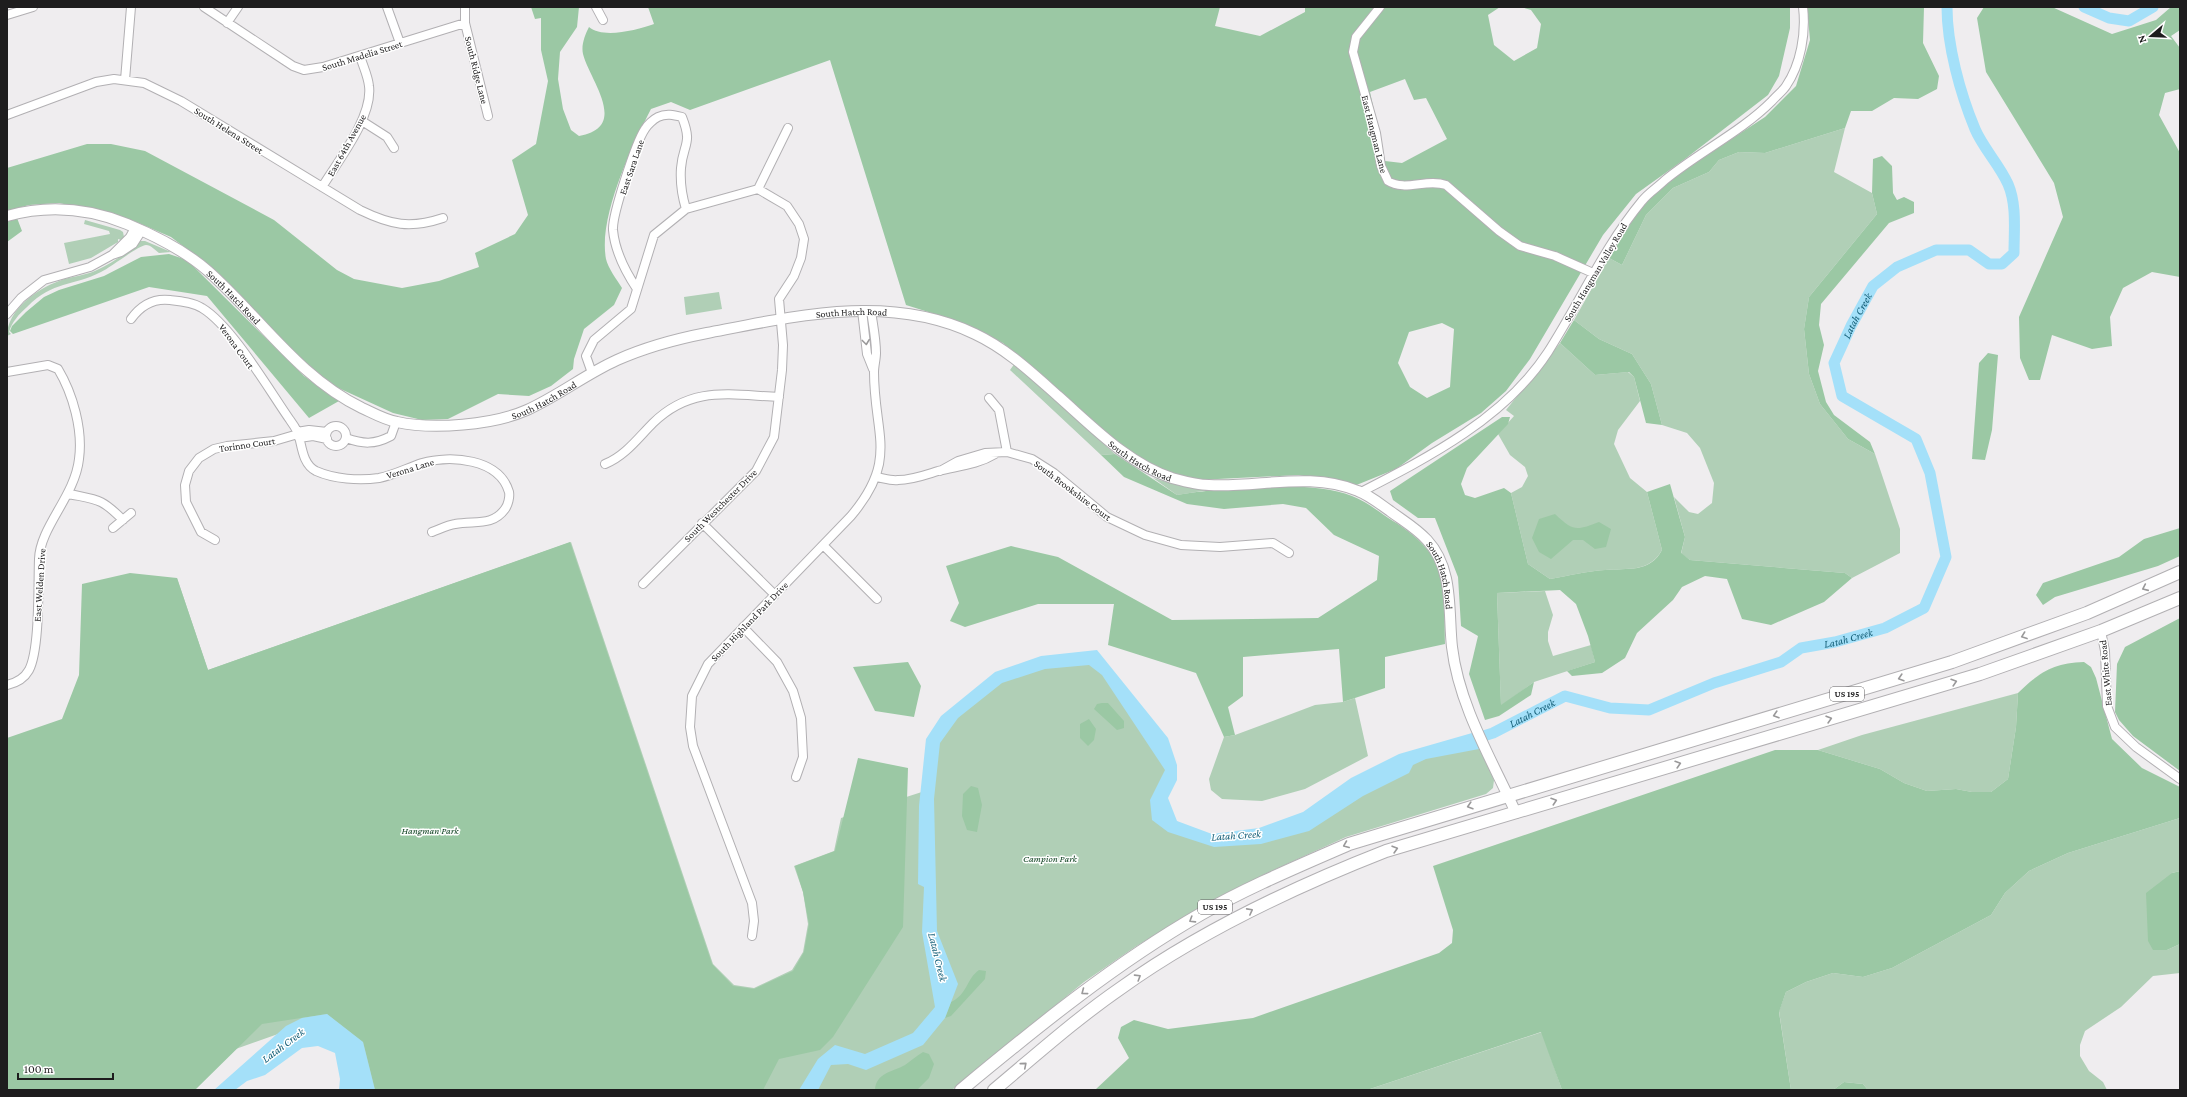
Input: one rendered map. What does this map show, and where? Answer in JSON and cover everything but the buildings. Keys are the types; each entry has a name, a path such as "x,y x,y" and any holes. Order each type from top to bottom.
{"highway":[{"name":"US 195","path":"961,1090 1088,988 1140,952 1201,914 1268,879 1349,844 1508,794 1952,662 2087,613 2180,572"},
{"name":"US 195","path":"994,1090 1072,1023 1123,986 1197,939 1277,897 1386,851 1980,674 2101,631 2180,598"}],"main road":[{"name":"South Hatch Road","path":"7,216 35,210 69,209 100,215 138,229 180,251 210,273 310,375 333,392 353,403 396,422 463,425 509,417 528,410 615,361 657,345 683,338 781,319 844,310 867,310 907,313 953,325 978,335 1015,358 1093,427 1125,452 1153,471 1167,476 1208,485 1318,482 1337,484 1361,492 1413,527 1429,542 1443,565 1448,584 1455,668 1460,688 1471,716 1516,813"}],"street":[{"path":"7,15 33,7"},
{"path":"125,80 131,7"},
{"name":"South Madelia Street","path":"204,7 298,68 312,70 323,68 465,23"},
{"path":"228,23 238,7"},
{"path":"387,7 400,43"},
{"name":"South Ridge Lane","path":"465,7 465,23 488,116"},
{"path":"596,7 603,20"},
{"name":"East Hangman Lane","path":"1380,7 1356,37 1353,52 1376,133 1382,166 1388,181 1397,185 1435,182 1446,185 1499,231 1520,246 1555,256 1593,273"},
{"name":"South Hangman Valley Road","path":"1361,492 1426,457 1462,435 1497,408 1524,382 1547,353 1617,234 1643,199 1674,173 1758,115 1786,86 1800,54 1804,20 1803,7"},
{"name":"East 64th Avenue","path":"322,187 362,121 369,101 369,86 360,56"},
{"name":"South Helena Street","path":"7,115 90,84 114,79 144,83 181,101 360,210 379,219 396,224 411,226 443,218"},
{"name":"East Sara Lane","path":"637,289 627,274 615,246 613,228 616,212 645,128 658,117 669,114 682,117 688,133 681,168 682,197 686,209"},
{"path":"362,121 387,137 394,148"},
{"path":"592,373 586,356 594,340 632,309 654,235 686,209 758,189 788,128"},
{"name":"South Westchester Drive","path":"643,584 702,523 756,471 774,437 782,370 779,298 794,276 802,258 804,239 799,224 787,206 758,189"},
{"path":"7,314 21,298 44,280 57,275 90,267 112,254 138,229"},
{"name":"Verona Court","path":"132,318 139,307 146,303 164,299 182,301 201,307 222,325 298,435"},
{"name":"South Highland Park Drive","path":"752,936 754,921 752,903 699,767 693,746 690,727 692,696 708,664 823,545 866,498 876,477 882,446 874,372 867,354 867,310"},
{"name":"East Welden Drive","path":"7,372 53,365 60,371 76,418 80,445 75,477 69,494 41,545 39,559 40,585 32,662 23,677 7,685"},
{"path":"605,464 618,459 661,416 684,401 716,393 779,397"},
{"path":"989,398 999,410 1007,452"},
{"path":"346,438 364,444 380,442 391,436 396,422"},
{"path":"333,426 340,426 345,431 346,438 342,444 337,446 332,445 327,435 333,426"},
{"name":"Torinno Court","path":"215,540 200,532 186,502 185,485 189,471 199,458 214,449 227,446 274,441 298,435 309,430 327,435"},
{"name":"Verona Lane","path":"298,435 301,449 309,464 313,469 324,474 357,479 377,478 439,460 458,460 491,469 501,477 510,496 507,507 500,516 491,521 454,524 432,532"},
{"name":"South Brookshire Court","path":"876,477 897,481 918,478 940,471 959,468 985,460 995,454 1007,452 1032,459 1054,473 1107,517 1145,535 1181,545 1220,547 1273,543 1289,552"},
{"path":"69,494 96,499 106,504 123,520"},
{"path":"114,528 131,513"},
{"path":"702,523 774,594"},
{"path":"823,545 877,598"},
{"path":"743,627 777,662 793,691 801,718 803,758 796,777"},
{"name":"East White Road","path":"2101,631 2105,651 2107,706 2115,726 2136,747 2180,779"}],"green space":[{"path":"531,7 579,7 577,27 560,52 558,79 563,109 571,130 579,136 594,131 602,123 605,113 603,102 583,54 583,44 589,27 595,31 611,33 630,31 654,24 648,7 1220,7 1215,26 1260,36 1305,12 1305,7 1500,7 1488,15 1494,45 1514,61 1537,48 1541,24 1531,10 1521,7 1790,7 1790,28 1779,76 1768,95 1685,159 1636,194 1603,235 1530,359 1506,391 1481,413 1432,443 1396,469 1354,486 1299,475 1198,480 1171,473 1146,462 1113,440 1003,343 941,316 906,305 830,60 690,110 671,102 651,109 618,182 607,223 605,242 606,259 622,288 614,305 584,329 574,359 573,369 551,386 529,396 498,394 448,419 422,420 393,413 321,380 281,343 216,271 171,237 134,221 59,203 29,205 7,211 7,168 87,144 111,144 145,151 274,220 337,270 354,279 402,288 439,281 479,267 475,253 515,234 528,215 512,160 536,144 548,81 541,50 541,18 535,19","holes":["1405,79 1414,100 1426,98 1447,139 1402,163 1385,161 1370,92","1442,323 1454,329 1450,387 1427,398 1410,387 1398,363 1409,332"]},
{"path":"1807,7 1924,7 1923,43 1939,76 1937,89 1918,99 1894,98 1872,111 1851,111 1845,128 1765,153 1739,152 1719,160 1709,172 1673,188 1646,215 1622,265 1609,258 1644,202 1675,176 1765,117 1796,86 1810,40"},
{"path":"1984,7 2052,7 2112,34 2156,20 2171,7 2180,7 2180,30 2171,36 2180,48 2180,89 2165,93 2159,115 2180,153 2180,277 2152,272 2123,288 2110,317 2112,346 2092,349 2052,335 2040,380 2029,380 2020,358 2019,317 2063,217 2054,183 1986,72 1977,18"},
{"path":"1845,128 1834,172 1872,193 1877,214 1809,297 1804,329 1809,374 1820,404 1848,439 1875,454 1900,529 1900,553 1852,578 1845,573 1690,560 1681,554 1685,537 1674,497 1689,512 1698,514 1712,503 1714,483 1700,448 1687,433 1662,425 1651,384 1632,354 1599,339 1574,320 1609,258 1622,265 1646,215 1673,188 1709,172 1719,160 1739,152 1765,153"},
{"path":"1882,156 1892,166 1893,193 1897,200 1904,197 1914,202 1914,213 1889,223 1821,304 1819,325 1824,345 1818,371 1826,402 1834,415 1870,442 1875,454 1848,439 1820,404 1809,374 1804,329 1809,297 1877,214 1872,193 1873,159"},
{"path":"17,218 22,231 7,242 7,220"},
{"path":"85,220 120,230 123,232 124,237 121,240 118,239 118,242 91,258 69,264 64,243 110,234 109,231 84,224"},
{"path":"140,241 145,241 171,252 159,253 150,246 142,246 91,277 46,292 37,298 19,315 10,328 9,332 11,334 7,336 8,326 12,318 18,309 33,295 59,281 88,274 109,264"},
{"path":"169,254 187,260 304,376 339,401 309,418 207,296 149,287 13,334 10,331 12,326 26,312 44,297 59,290 104,276 141,257"},
{"path":"719,292 722,309 686,315 684,297"},
{"path":"1574,320 1599,339 1632,354 1651,384 1662,425 1646,423 1634,377 1629,372 1595,375 1560,343"},
{"path":"1560,343 1595,375 1628,372 1634,377 1640,401 1618,430 1614,444 1630,478 1647,492 1662,550 1651,563 1644,566 1629,569 1591,571 1550,579 1528,564 1511,493 1522,487 1528,476 1525,467 1510,455 1498,434 1514,416 1506,410"},
{"path":"1988,353 1998,355 1992,430 1985,460 1972,459 1979,363"},
{"path":"1015,363 1115,454 1101,455 1010,370"},
{"path":"1502,417 1510,417 1508,424 1467,468 1461,484 1465,495 1475,498 1504,488 1511,493 1528,564 1550,579 1591,571 1637,568 1651,563 1662,550 1647,492 1670,484 1685,537 1681,553 1690,560 1845,573 1852,578 1824,602 1771,625 1742,619 1727,579 1705,576 1682,587 1673,600 1637,633 1625,658 1602,673 1572,676 1567,671 1595,662 1588,636 1576,604 1560,590 1497,593 1501,705 1534,682 1531,695 1499,716 1485,720 1469,674 1478,636 1461,626 1458,577 1435,518 1418,518 1393,500 1390,491"},
{"path":"1115,454 1177,495 1266,486 1290,486 1335,491 1352,496 1362,501 1400,525 1420,541 1431,554 1442,578 1445,606 1445,644 1385,657 1385,688 1343,702 1339,649 1243,657 1243,696 1228,707 1235,735 1224,737 1196,673 1108,645 1114,604 1038,604 965,627 950,621 959,603 946,566 1011,546 1058,557 1172,620 1318,618 1377,580 1379,556 1334,535 1306,508 1283,504 1224,509 1187,504 1124,477 1101,455"},
{"path":"1153,478 1181,486 1209,490 1177,495"},
{"path":"1555,514 1566,524 1575,528 1585,527 1599,522 1611,529 1606,547 1595,549 1583,540 1573,540 1551,559 1539,552 1532,538 1539,519"},
{"path":"2180,528 2180,556 2158,566 2055,597 2043,605 2036,595 2043,583 2119,557 2144,539"},
{"name":"Hangman Park","path":"570,542 712,964 733,986 754,989 793,971 804,952 809,924 803,892 795,866 835,851 858,758 908,768 903,927 833,1037 820,1050 779,1059 763,1090 375,1090 363,1042 327,1014 262,1024 195,1090 7,1090 7,738 62,719 79,675 82,584 130,573 177,578 208,670"},
{"name":"Hangman Park","path":"571,542 713,964 734,985 754,988 792,970 803,952 808,924 803,892 794,866 834,851 841,818 928,790 933,743 950,715 999,677 1091,658 1171,767 1162,814 1211,839 1260,835 1422,752 1475,735 1494,780 1493,788 1486,794 1346,837 1265,874 1199,908 1135,947 1084,982 952,1090 357,1090 350,1048 278,1034 121,1090 7,1090 65,718 177,578 208,670"},
{"path":"1545,591 1553,615 1548,632 1548,641 1553,656 1591,645 1595,662 1534,682 1501,706 1497,593"},
{"path":"2180,618 2180,771 2133,736 2119,720 2115,712 2117,664 2125,647"},
{"path":"908,662 921,686 914,717 875,711 853,667"},
{"path":"2084,662 2091,667 2096,678 2112,739 2142,768 2180,787 2180,818 2068,853 2029,871 2005,893 1991,915 1892,968 1863,977 1833,973 1806,982 1786,992 1779,1012 1791,1090 1562,1090 1541,1032 1367,1090 1095,1090 1129,1058 1118,1038 1121,1027 1134,1020 1168,1029 1253,1018 1439,953 1452,943 1453,930 1433,866 1775,750 1818,750 1880,769 1904,783 1927,791 1956,789 1972,792 1991,792 2008,779 2016,727 2018,693 2033,679 2048,670 2064,664"},
{"path":"2018,693 2016,727 2008,779 1991,792 1972,792 1956,789 1927,791 1904,783 1880,769 1818,750 1862,735"},
{"path":"1355,698 1368,756 1305,789 1262,801 1222,799 1211,790 1209,779 1224,737 1235,735 1315,705 1343,702"},
{"path":"1108,703 1124,721 1124,728 1117,730 1094,709 1097,704"},
{"path":"1089,719 1096,729 1094,740 1088,746 1080,738 1080,724"},
{"path":"971,786 978,788 982,805 977,832 967,830 962,816 963,794"},
{"path":"2180,818 2180,871 2172,873 2167,950 2180,944 2180,973 2153,976 2121,1007 2085,1031 2080,1045 2080,1056 2089,1071 2103,1082 2107,1090 1868,1090 1863,1084 1844,1082 1833,1090 1791,1090 1779,1011 1786,992 1806,982 1833,973 1863,977 1892,968 1991,915 2005,893 2029,871 2068,853"},
{"path":"2180,871 2180,944 2167,950 2153,950 2148,941 2146,893 2172,873"},
{"path":"979,970 986,971 985,979 951,1016 945,1018 951,1002 961,995"},
{"path":"1542,1032 1562,1090 1367,1090"},
{"path":"923,1052 929,1054 934,1064 929,1078 917,1090 875,1090 878,1080 882,1076 905,1065"},
{"path":"1844,1082 1863,1084 1868,1090 1833,1090"}],"water":[{"path":"1097,650 1168,738 1177,765 1177,780 1168,798 1177,821 1212,834 1259,828 1303,812 1351,778 1399,754 1472,733 1479,749 1426,759 1413,765 1409,773 1363,796 1309,831 1261,844 1214,847 1168,832 1152,820 1150,800 1165,770 1102,675 1089,665 1045,669 1002,683 958,718 940,743 934,799 937,931 958,984 945,1018 923,1045 866,1070 848,1064 831,1065 818,1090 799,1090 818,1059 835,1045 865,1054 913,1033 935,1007 922,932 924,887 918,884 919,806 926,739 941,716 995,672 1041,656"},
{"path":"327,1014 363,1042 375,1090 339,1090 340,1079 335,1053 318,1046 302,1048 265,1075 247,1081 235,1090 214,1090 286,1026 302,1018"}],"waterway":[{"name":"Latah Creek","path":"1471,740 1493,733 1565,696 1610,708 1649,710 1714,683 1781,662 1801,648 1835,642 1885,628 1924,608 1946,557 1930,473 1916,439 1842,396 1834,363 1851,326 1873,286 1897,267 1936,250 1969,250 1989,264 2002,264 2014,253 2014,209 2011,192 2000,170 1978,136 1969,115 1955,69 1949,37 1947,7"},
{"name":"Latah Creek","path":"2084,7 2109,18 2129,21 2153,7"}],"park label":[{"name":"Campion Park","path":"1050,858"}]}
